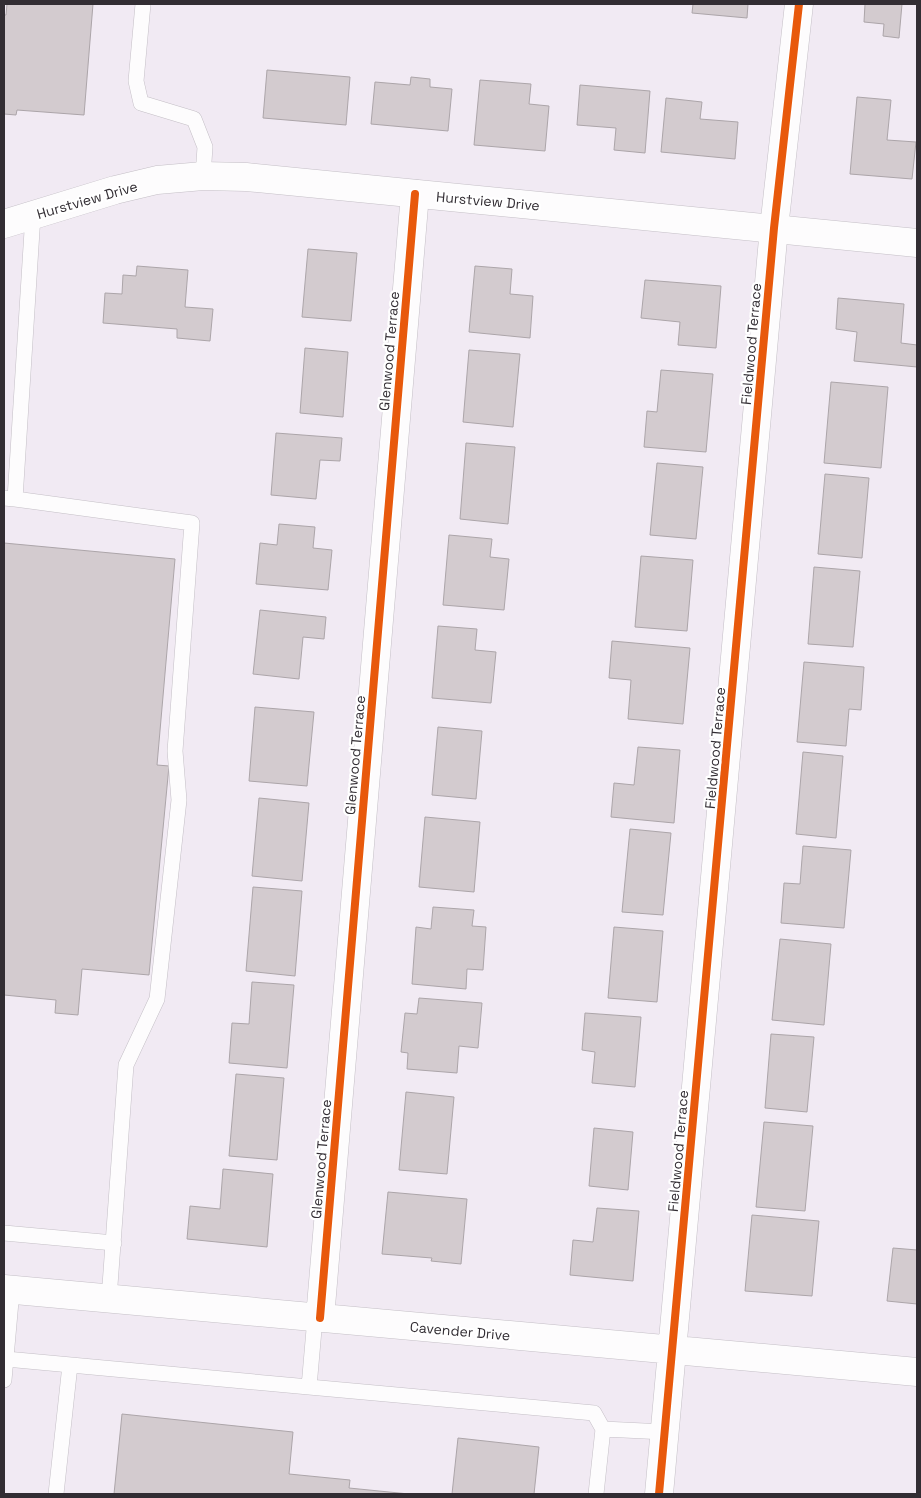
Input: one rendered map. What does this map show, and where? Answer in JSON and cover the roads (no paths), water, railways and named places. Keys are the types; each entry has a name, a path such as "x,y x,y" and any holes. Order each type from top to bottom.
{"street":[{"name":"Fieldwood Terrace","path":"659,1494 774,228 799,4"},
{"name":"Hurstview Drive","path":"4,224 115,190 157,180 203,176 246,177 917,243"},
{"name":"Glenwood Terrace","path":"317,1318 415,194"},
{"name":"Cavender Drive","path":"8,1289 917,1372"}],"lane":[{"path":"143,4 136,82 141,103 194,119 205,147 203,176"},
{"path":"33,215 9,499 192,523 175,751 179,800 157,1000 126,1065 109,1299"},
{"path":"4,1234 114,1243"},
{"path":"4,1380 8,1289"},
{"path":"308,1387 317,1318"},
{"path":"6,1359 594,1413 602,1429 596,1494"},
{"path":"56,1494 70,1365"},
{"path":"602,1429 665,1432"}]}
